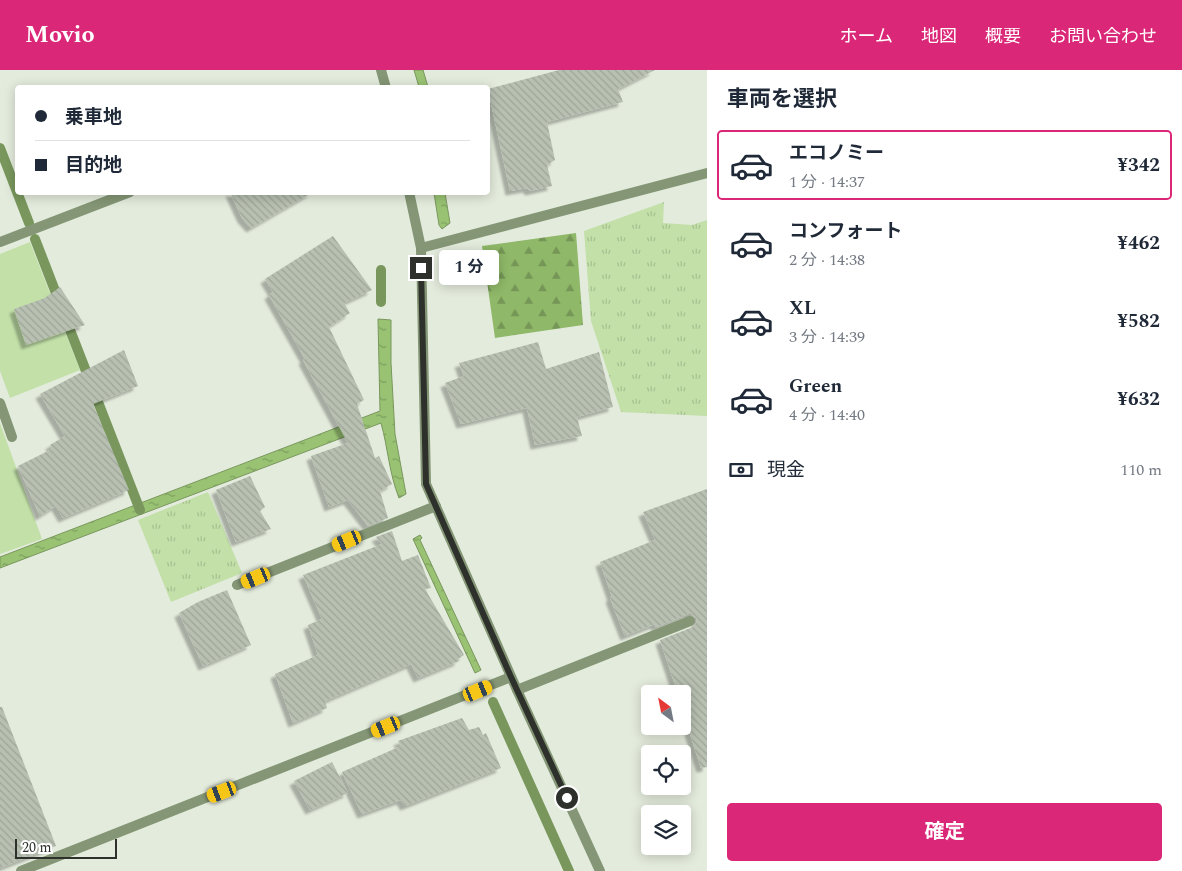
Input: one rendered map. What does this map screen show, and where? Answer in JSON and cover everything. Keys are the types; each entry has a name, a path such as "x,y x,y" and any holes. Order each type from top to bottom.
{"street":[{"path":"381,70 385,85"},
{"path":"421,248 707,172"},
{"path":"0,242 122,195"},
{"path":"410,195 421,248 426,484 511,677 600,871"},
{"path":"0,403 12,437"},
{"path":"237,585 436,506"},
{"path":"517,690 690,620"},
{"path":"21,871 511,677"}],"green space":[{"path":"664,202 663,223 692,225 707,220 707,416 621,412 591,321 584,231"},
{"path":"576,233 583,325 495,338 482,246"},
{"path":"30,242 80,370 10,398 0,371 0,254"},
{"path":"0,423 42,539 0,554"},
{"path":"208,492 242,573 171,602 138,520"}],"water":[{"path":"414,70 423,70 427,85 418,85"},
{"path":"434,195 445,195 450,223 442,229 439,225"},
{"path":"378,319 391,320 391,363 395,434 406,494 399,498 381,423 0,568 0,557 380,411"},
{"path":"420,535 422,538 420,540 481,670 475,673 413,539"}],"building":[{"path":"559,70 655,70 618,89 623,102 547,122 555,160 547,165 552,186 530,191 527,188 510,191 490,98 490,88"},
{"path":"231,195 308,195 251,228 242,218"},
{"path":"333,236 372,290 344,303 350,313 329,327 364,400 357,404 375,458 379,456 392,484 380,491 388,518 368,526 348,500 329,507 311,456 348,443 303,360 305,359 269,295 273,292 265,279"},
{"path":"60,287 85,325 26,345 14,309 45,298"},
{"path":"538,342 546,369 599,352 613,407 577,417 582,436 535,445 527,408 461,424 445,383 464,376 459,363"},
{"path":"124,350 138,386 93,404 129,490 63,518 56,506 40,516 18,466 52,449 50,445 65,436 40,394"},
{"path":"250,476 265,507 260,511 271,529 236,542 216,490"},
{"path":"707,489 707,767 701,768 690,735 691,685 675,685 660,640 693,627 697,622 696,618 688,614 656,627 655,624 625,636 610,598 612,597 600,562 655,540 643,512"},
{"path":"392,531 402,561 418,555 431,588 425,589 464,655 458,659 459,661 418,678 411,664 325,701 327,708 293,723 275,674 318,655 308,625 322,619 303,575 382,544 376,537"},
{"path":"227,590 251,645 203,666 179,613 198,602"},
{"path":"0,707 2,707 56,846 0,868"},
{"path":"462,718 469,730 479,727 483,735 486,733 501,768 405,806 401,800 362,814 342,772 401,746 398,741"},
{"path":"332,762 348,793 310,810 294,781"}],"waterway":[{"path":"0,148 15,187"},
{"path":"18,195 29,223"},
{"path":"35,239 59,301"},
{"path":"381,270 381,302"},
{"path":"65,317 140,510"},
{"path":"493,702 569,871"}],"route":[{"path":"421,268 426,484 511,677 567,798"}]}
